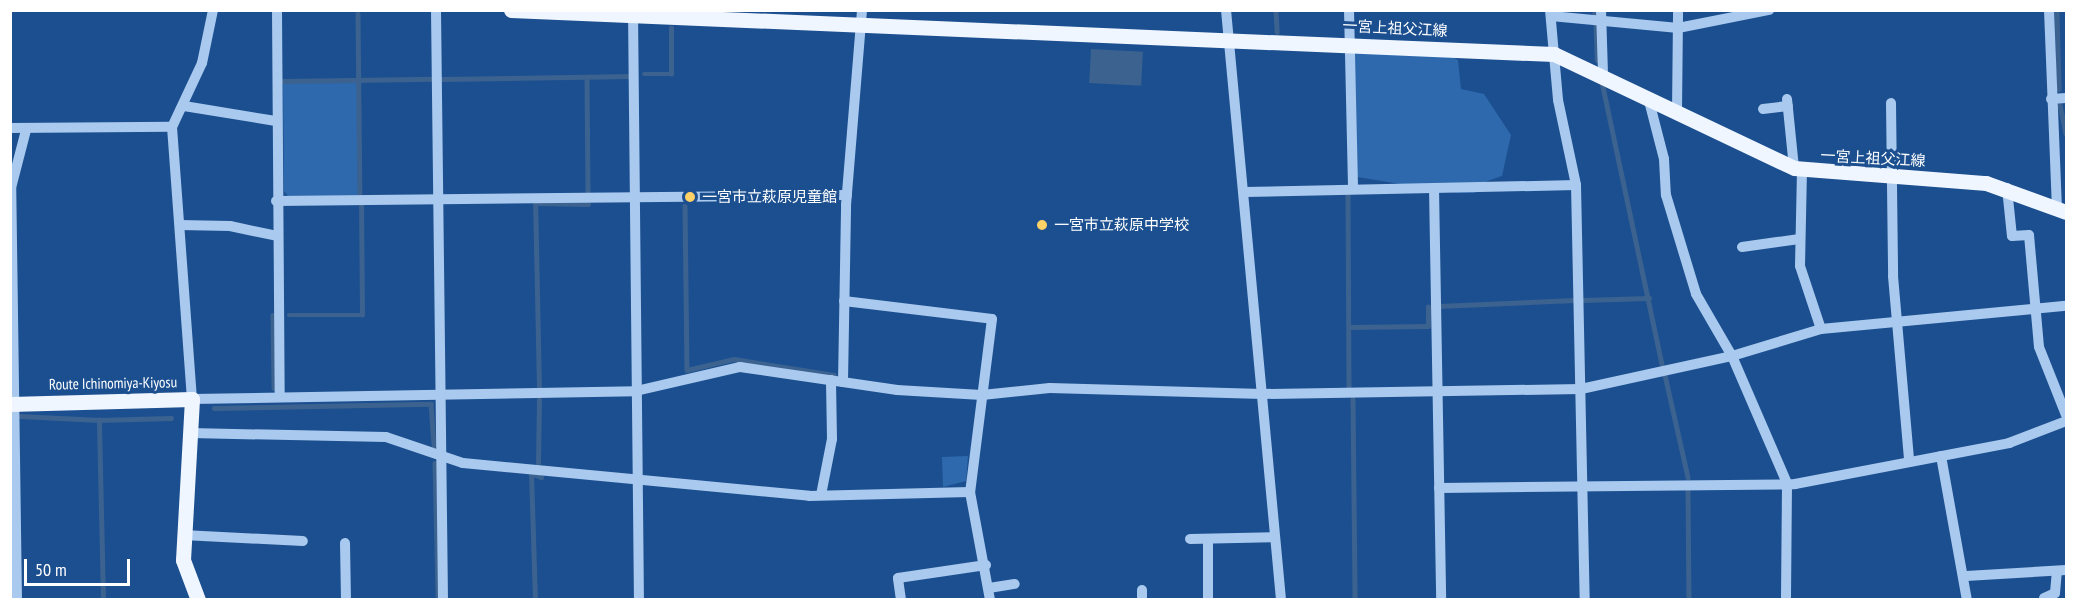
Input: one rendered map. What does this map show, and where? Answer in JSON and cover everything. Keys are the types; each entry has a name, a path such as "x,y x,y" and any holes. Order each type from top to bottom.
{"main road":[{"name":"一宮上祖父江線","path":"511,10 863,17 1554,54 1603,75 1798,169 2007,188 2062,210"},
{"name":"Route Ichinomiya-Kiyosu","path":"13,404 192,399 183,536 186,579 198,600"}],"street":[{"path":"213,10 202,63 184,106 172,127 192,399 440,397 636,391 740,367 837,381 982,395 1050,388 1263,394 1581,389 1732,356 1821,329 1897,320 2067,306"},
{"path":"277,10 276,201 280,397"},
{"path":"436,10 443,600"},
{"path":"1226,10 1245,192 1281,600"},
{"path":"1349,10 1353,189"},
{"path":"1677,112 1678,10"},
{"path":"1584,600 1576,185 1554,54 1551,13 1601,15 1678,28 1769,10"},
{"path":"2049,10 2051,99 2062,210"},
{"path":"633,13 638,199 636,391 639,600"},
{"path":"1601,15 1603,75"},
{"path":"820,495 832,439 844,300 846,195 863,17"},
{"path":"1648,97 1664,159 1666,195 1696,294 1732,356 1787,483 1786,600"},
{"path":"2051,99 2067,98"},
{"path":"1763,109 1788,103 1798,169 1800,266 1821,329"},
{"path":"1891,103 1889,178 1897,320 1909,460"},
{"path":"184,106 276,121"},
{"path":"10,128 26,130 172,127"},
{"path":"17,600 11,188 26,130"},
{"path":"1245,192 1576,185"},
{"path":"1434,188 1441,600"},
{"path":"2007,188 2012,236 2029,235 2039,347 2067,415"},
{"path":"276,201 638,199 846,195"},
{"path":"180,225 230,226 277,236"},
{"path":"1742,247 1800,239"},
{"path":"844,300 992,320 970,492 986,566 990,600"},
{"path":"1439,488 1787,483 2009,443 2067,421"},
{"path":"190,433 386,437 440,457 820,495 970,492"},
{"path":"1941,456 1966,576 1967,600"},
{"path":"183,536 303,541"},
{"path":"1190,539 1275,537"},
{"path":"1208,539 1208,600"},
{"path":"345,543 346,600"},
{"path":"902,600 898,578 986,566"},
{"path":"1966,576 2062,571 2055,593 2044,598"},
{"path":"988,588 1015,584"}],"shaded area":[{"path":"1091,49 1143,52 1141,86 1089,83"},
{"path":"1348,53 1451,56 1458,60 1461,89 1484,94 1511,135 1502,176 1479,184 1475,193 1457,193 1357,177"},
{"path":"357,81 358,196 289,197 284,191 283,82"},
{"path":"968,456 966,481 943,487 942,457"}],"waterway":[{"path":"1276,10 1277,32"},
{"path":"1595,10 1595,15"},
{"path":"2057,10 2059,89"},
{"path":"358,14 360,195"},
{"path":"1596,24 1597,60"},
{"path":"644,74 671,74 671,28"},
{"path":"442,79 632,76"},
{"path":"587,77 588,191"},
{"path":"283,81 435,79"},
{"path":"1602,82 1662,364"},
{"path":"2060,105 2066,133"},
{"path":"1348,195 1349,389"},
{"path":"539,389 535,203 588,204"},
{"path":"685,206 687,370 734,359 834,375"},
{"path":"289,315 362,315 361,207"},
{"path":"1583,300 1649,298"},
{"path":"1439,306 1574,300"},
{"path":"1349,327 1428,326 1428,307"},
{"path":"273,315 274,388"},
{"path":"1665,375 1688,477"},
{"path":"1353,399 1355,600"},
{"path":"538,463 539,400"},
{"path":"214,408 431,404 434,445"},
{"path":"20,416 99,420"},
{"path":"103,600 99,420 171,418"},
{"path":"435,463 438,600"},
{"path":"535,600 531,473 541,477"},
{"path":"1688,488 1689,600"}],"place":[{"name":"一宮市立萩原児童館","path":"690,197"},
{"name":"一宮市立萩原中学校","path":"1042,225"}]}
